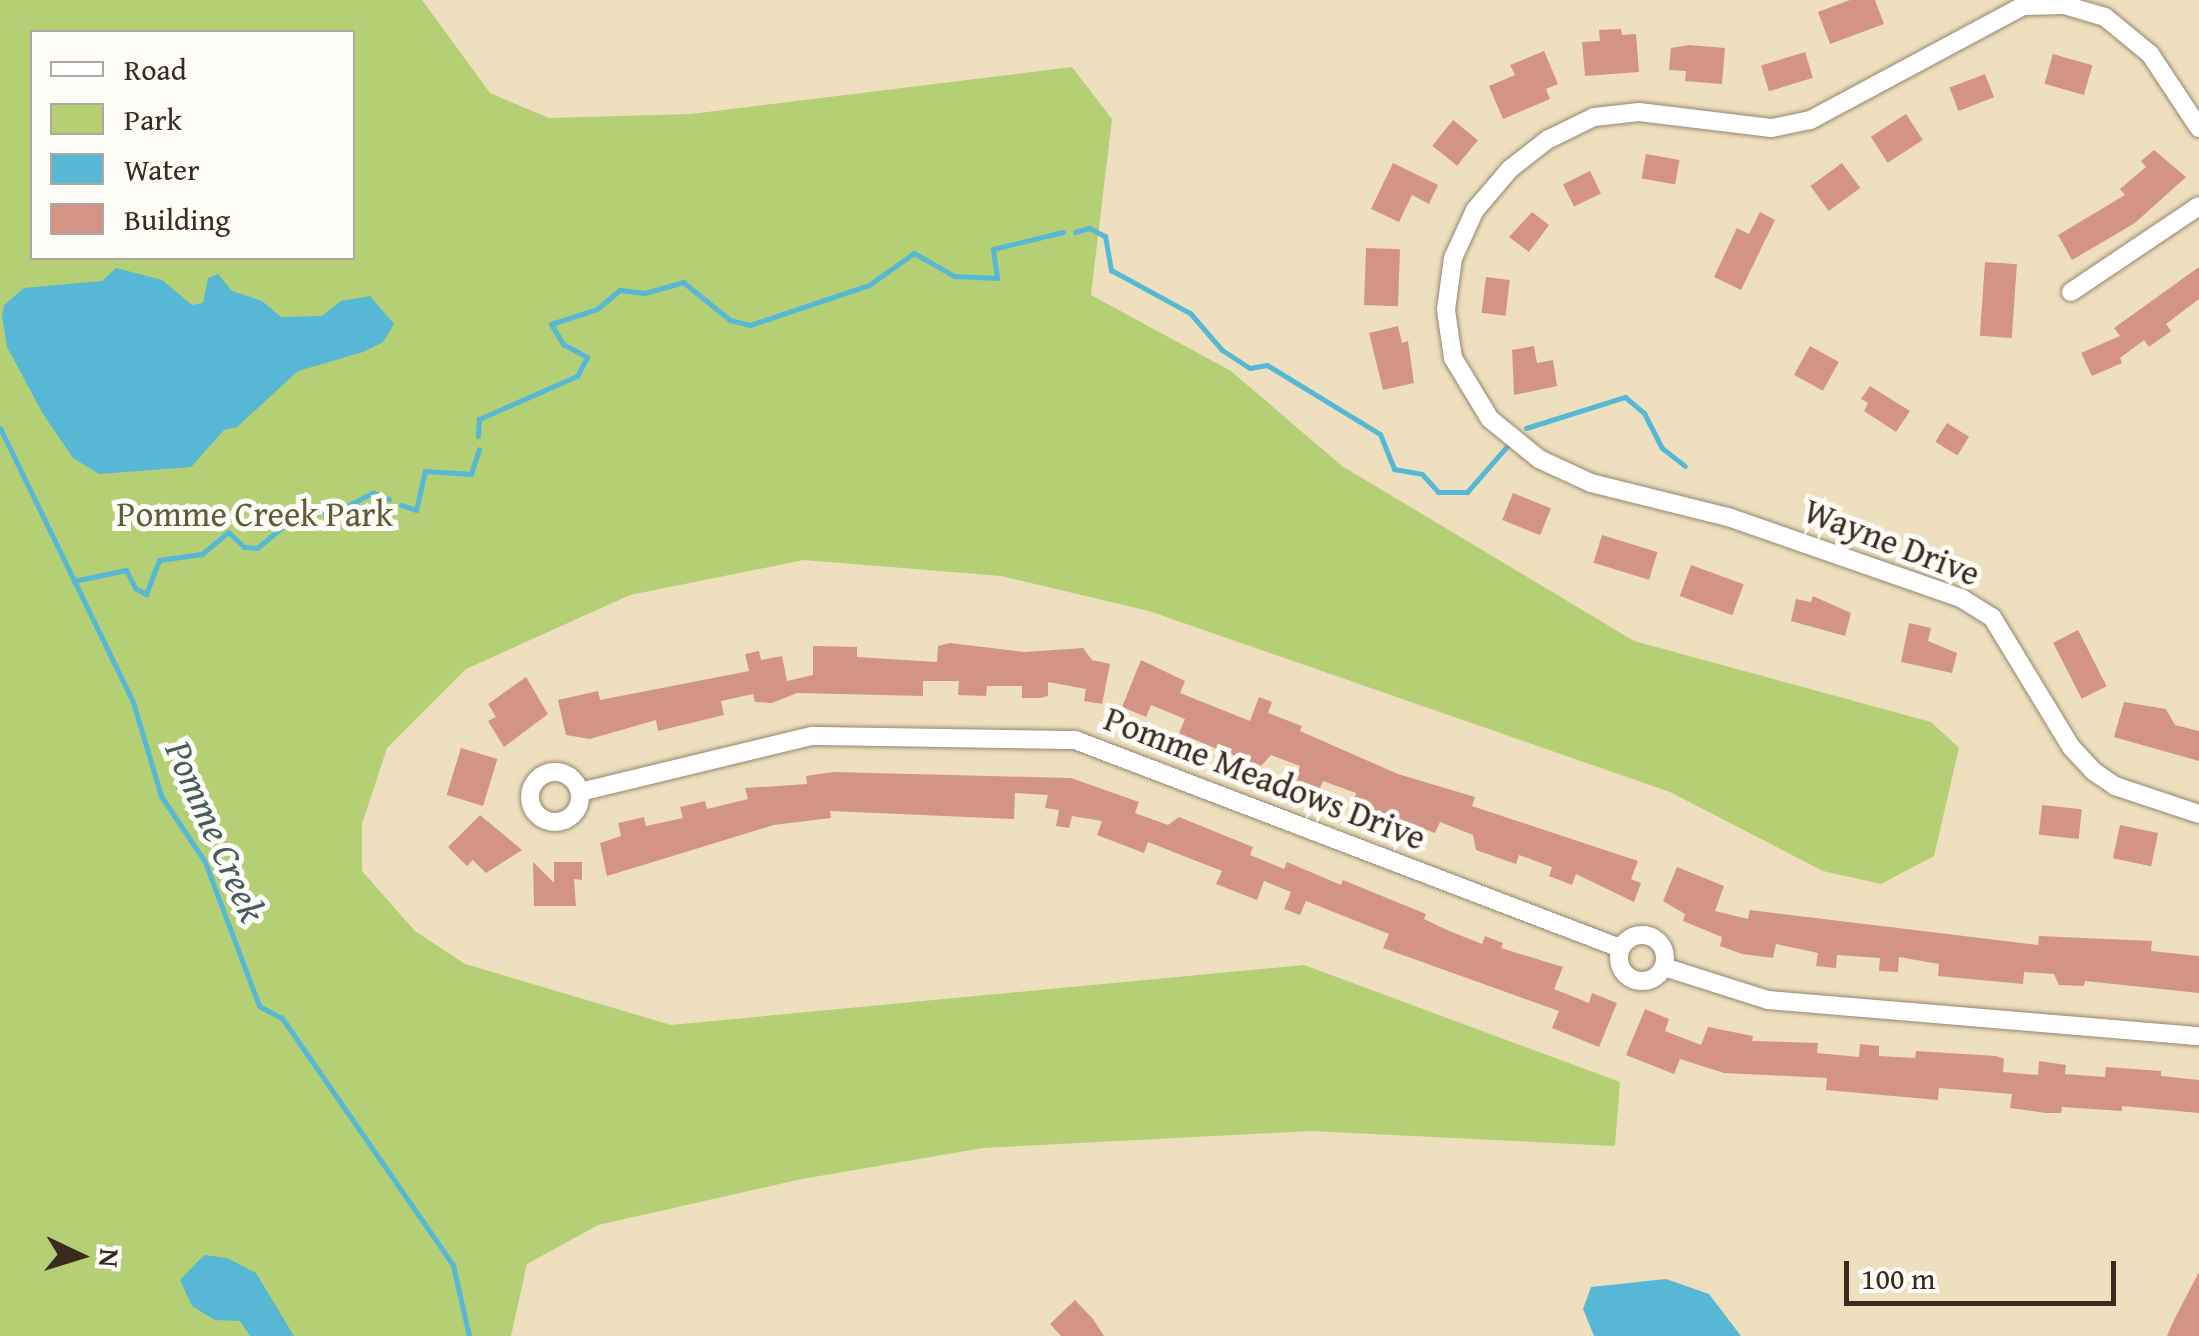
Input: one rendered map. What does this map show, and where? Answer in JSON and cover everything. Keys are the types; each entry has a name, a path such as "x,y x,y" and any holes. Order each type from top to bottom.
{"street":[{"name":"Wayne Drive","path":"2199,128 2150,54 2105,17 2064,5 2023,6 1810,120 1771,128 1639,112 1594,116 1510,169 1475,210 1453,258 1446,310 1453,358 1490,418 1539,459 1592,483 1731,518 1961,598 1992,617 2071,747 2093,771 2115,786 2199,814"},
{"path":"2071,292 2199,206"},
{"name":"Pomme Meadows Drive","path":"580,792 812,736 1075,740 1620,948 1633,936 1651,936 1664,949 1664,967"},
{"path":"1620,948 1620,966 1632,980 1651,980 1664,967 1768,1000 2199,1036"}],"green space":[{"name":"Pomme Creek Park","path":"0,0 422,0 490,93 549,118 691,114 1072,67 1112,119 1091,295 1231,371 1342,466 1634,641 1931,722 1959,748 1934,856 1881,884 1823,871 1670,792 1149,611 1001,576 804,560 630,595 466,669 387,748 362,824 362,871 415,931 465,964 671,1025 1304,965 1620,1082 1615,1146 1311,1131 983,1148 802,1179 598,1225 527,1264 511,1336 0,1336"}],"water":[{"path":"116,268 162,280 192,305 203,303 208,278 218,274 232,291 262,301 281,317 322,316 341,301 370,296 394,324 383,342 363,352 298,371 237,427 224,430 191,467 99,474 73,458 43,414 7,347 2,316 4,305 24,288 102,281"},
{"path":"204,1255 227,1258 256,1273 294,1336 250,1336 240,1321 215,1320 192,1306 180,1280"},
{"path":"1666,1279 1709,1294 1741,1336 1594,1336 1583,1309 1591,1287"}],"building":[{"path":"1850,0 1875,0 1884,24 1830,44 1818,12"},
{"path":"1621,29 1622,35 1636,34 1639,72 1585,76 1582,42 1600,41 1599,30"},
{"path":"1671,48 1725,48 1722,84 1685,81 1686,71 1669,70"},
{"path":"1544,51 1558,84 1546,89 1550,99 1503,119 1489,86 1515,75 1510,65"},
{"path":"1805,52 1813,78 1769,91 1761,65"},
{"path":"2053,54 2092,65 2084,95 2044,84"},
{"path":"1985,74 1994,97 1958,111 1950,88"},
{"path":"1906,114 1923,140 1888,163 1871,137"},
{"path":"1453,120 1478,140 1457,166 1432,146"},
{"path":"2154,150 2186,177 2135,223 2072,260 2058,235 2125,195 2120,189 2146,167 2141,161"},
{"path":"1646,154 1679,160 1675,185 1642,179"},
{"path":"1393,163 1438,185 1429,204 1412,195 1399,222 1371,209"},
{"path":"1842,163 1860,188 1829,211 1810,186"},
{"path":"1590,171 1601,193 1574,207 1563,184"},
{"path":"1532,212 1549,225 1529,252 1509,237"},
{"path":"1760,212 1775,220 1741,290 1714,277 1737,228 1749,234"},
{"path":"1366,248 1400,249 1398,306 1364,305"},
{"path":"1985,262 2017,264 2012,338 1980,336"},
{"path":"2199,267 2199,299 2166,324 2171,331 2149,347 2144,340 2120,358 2122,363 2092,376 2081,353 2120,336 2114,328"},
{"path":"1486,277 1510,280 1505,316 1482,313"},
{"path":"1398,326 1402,343 1408,341 1414,383 1383,390 1369,333"},
{"path":"1534,346 1537,363 1553,360 1557,386 1514,395 1512,350"},
{"path":"1810,346 1839,362 1823,391 1794,375"},
{"path":"1870,386 1910,411 1896,432 1864,411 1868,403 1861,399"},
{"path":"1947,423 1969,437 1957,455 1935,442"},
{"path":"1513,493 1551,508 1540,535 1502,520"},
{"path":"1602,535 1657,552 1649,580 1594,563"},
{"path":"1691,565 1744,584 1732,615 1680,596"},
{"path":"1813,596 1851,613 1845,636 1791,621 1796,599 1811,602"},
{"path":"1909,623 1931,628 1928,641 1957,653 1952,673 1901,662"},
{"path":"2078,630 2107,686 2082,699 2053,643"},
{"path":"950,643 1025,652 1083,648 1092,660 1110,664 1102,704 1084,701 1086,689 1048,682 1048,696 1022,698 1022,686 987,686 986,696 958,695 959,681 923,681 923,696 797,693 772,703 755,702 753,694 721,701 724,715 658,731 656,720 590,739 566,735 558,700 598,691 600,700 749,671 745,654 759,651 761,660 782,656 787,681 813,675 813,646 857,647 857,657 937,662 938,646"},
{"path":"1141,660 1185,681 1180,693 1250,721 1259,697 1272,702 1268,713 1302,726 1300,731 1398,774 1475,797 1472,806 1638,861 1631,879 1641,883 1634,902 1576,874 1572,885 1549,876 1552,867 1519,855 1516,864 1476,850 1473,835 1440,822 1435,833 1353,803 1356,793 1323,781 1319,790 1295,781 1300,766 1271,755 1261,766 1212,747 1179,733 1185,719 1151,705 1146,717 1122,707"},
{"path":"526,677 548,714 504,747 488,721 496,717 488,704"},
{"path":"2124,702 2166,709 2175,725 2199,731 2199,761 2114,737"},
{"path":"461,748 497,759 483,806 447,795"},
{"path":"833,772 1071,778 1139,802 1135,813 1168,825 1179,817 1253,847 1250,855 1284,869 1287,862 1341,885 1343,880 1426,914 1424,919 1482,944 1485,936 1503,943 1501,948 1563,967 1554,989 1589,1003 1592,993 1617,1003 1599,1047 1552,1028 1559,1011 1383,948 1389,934 1306,901 1300,915 1284,909 1291,892 1264,881 1257,900 1216,884 1222,871 1148,842 1144,853 1097,835 1102,821 1072,816 1069,828 1056,826 1059,810 1045,808 1048,795 1015,793 1014,819 830,811 831,818 774,825 607,876 600,843 621,836 618,823 644,817 646,826 683,818 680,807 705,801 707,809 748,799 745,788 807,784 806,776"},
{"path":"2042,805 2082,809 2079,839 2039,835"},
{"path":"480,815 522,850 486,873 473,860 467,866 448,847"},
{"path":"2120,825 2158,833 2151,866 2113,858"},
{"path":"533,862 554,883 554,862 582,862 582,880 574,879 576,906 534,906"},
{"path":"1677,867 1724,886 1715,911 1748,919 1750,910 2038,945 2039,936 2152,941 2151,951 2199,956 2199,993 2085,981 2084,986 2059,985 2054,974 2024,972 2023,984 1938,976 1939,964 1899,957 1898,972 1879,971 1880,958 1837,955 1836,968 1816,966 1818,953 1776,944 1773,958 1742,954 1720,946 1722,937 1683,921 1685,914 1663,901"},
{"path":"1645,1009 1669,1019 1665,1031 1701,1045 1708,1027 1753,1036 1752,1041 1818,1043 1817,1053 1859,1057 1860,1044 1879,1046 1879,1056 1915,1058 1916,1051 1996,1056 2004,1059 2003,1072 2038,1075 2039,1061 2066,1065 2065,1074 2105,1077 2106,1067 2161,1071 2161,1076 2199,1080 2199,1113 2122,1106 2122,1111 2062,1107 2061,1113 2046,1113 2010,1108 2012,1094 1939,1088 1938,1100 1826,1090 1827,1078 1724,1073 1680,1059 1674,1074 1626,1055"},
{"path":"2199,1272 2199,1336 2167,1336 2174,1320"},
{"path":"1075,1300 1104,1336 1061,1336 1050,1324"}],"waterway":[{"path":"1075,232 1089,228 1105,236 1111,270 1190,313 1222,350 1250,368 1267,365 1380,434 1394,469 1422,474 1438,492 1467,492 1508,445"},
{"path":"478,436 479,419 577,376 587,357 563,344 551,324 597,309 620,290 645,293 683,282 730,320 750,325 869,285 914,253 954,276 997,278 993,249 1063,232"},
{"path":"1526,428 1625,397 1644,413 1662,448 1685,466"},
{"name":"Pomme Creek","path":"0,428 133,702 161,796 205,862 259,1006 282,1018 453,1265 469,1336"},
{"path":"401,505 416,510 425,471 471,474 479,449"},
{"path":"74,581 126,570 135,588 146,594 159,560 202,554 228,532 244,547 257,548 296,516 343,508 373,493 389,499"}]}
